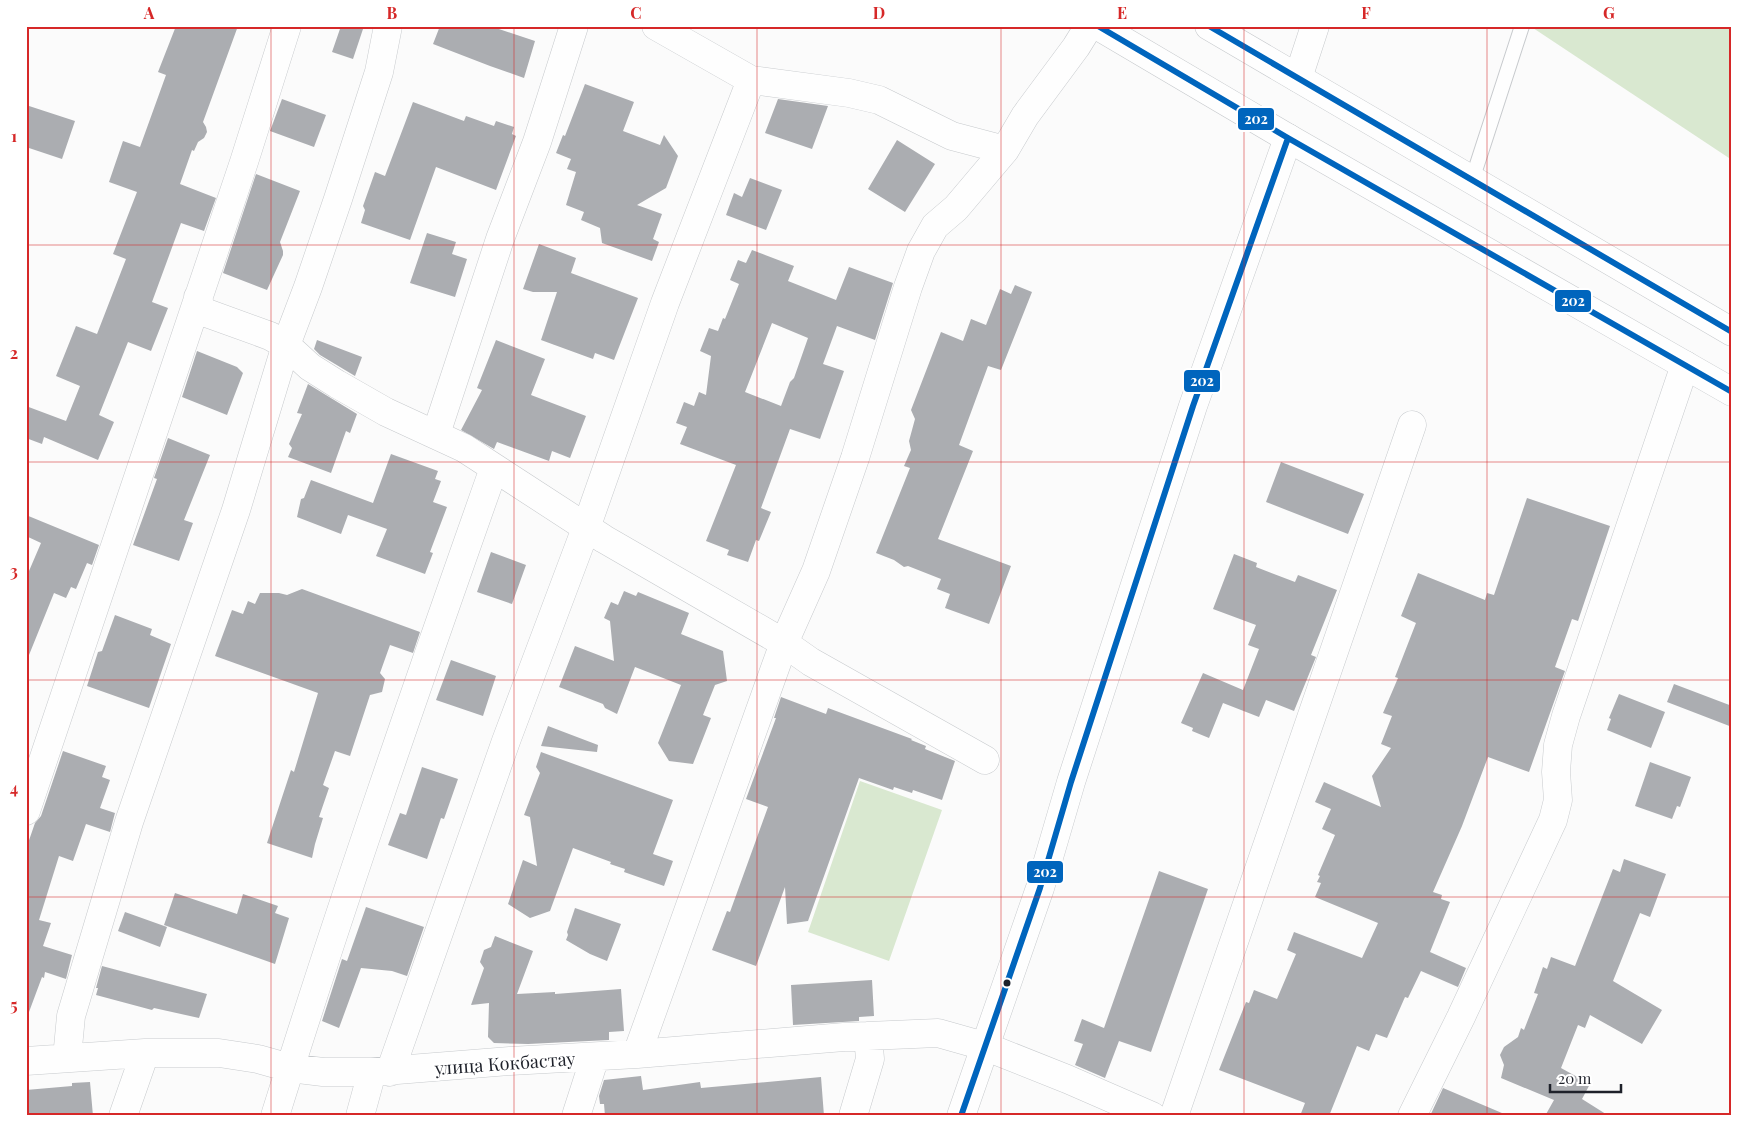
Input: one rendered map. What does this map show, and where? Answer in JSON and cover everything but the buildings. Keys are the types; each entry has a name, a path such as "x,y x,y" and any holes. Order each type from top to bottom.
{"main road":[{"path":"26,811 287,26"},
{"path":"67,1058 72,1016 129,822 236,510 286,345 314,269 379,72 388,26"},
{"path":"436,434 500,239 537,142 574,26"},
{"path":"656,26 751,80 849,93 880,100 952,136 1004,150"},
{"path":"637,1054 784,643 816,571 855,458 921,251 935,226 956,208 1004,150 1025,116 1076,47 1089,26"},
{"path":"1098,26 1288,138 1732,392"},
{"path":"1209,26 1732,332"},
{"path":"1298,78 1315,26"},
{"path":"360,1116 381,1072 506,741 586,528 665,303 751,80"},
{"path":"961,1116 1040,888 1071,782 1193,406 1288,138"},
{"path":"198,297 201,311 270,336 286,345 310,367 337,384 386,412 464,448 586,528 784,643 811,662 984,760"},
{"path":"1412,1116 1461,1017 1553,820 1558,800 1556,772 1558,745 1566,716 1685,366"},
{"path":"1174,1116 1412,425"},
{"path":"275,1116 310,1003 416,688 494,468"},
{"name":"улица Кокбастау","path":"26,1061 145,1054 219,1053 258,1059 290,1068 323,1072 381,1072 868,1036 938,1034 984,1046 1152,1116"},
{"path":"853,1116 870,1059 868,1036"},
{"path":"123,1116 145,1054"},
{"path":"576,1116 595,1057"}],"lane":[{"path":"1472,180 1522,26"}],"green space":[{"path":"1530,26 1732,26 1732,160"},
{"path":"860,781 942,810 889,961 808,932"}],"transit line":[{"name":"202","path":"1098,26 1288,138 1732,392"},
{"name":"202","path":"1209,26 1732,332"},
{"name":"202","path":"961,1116 1040,888 1071,782 1193,406 1288,138"}]}
